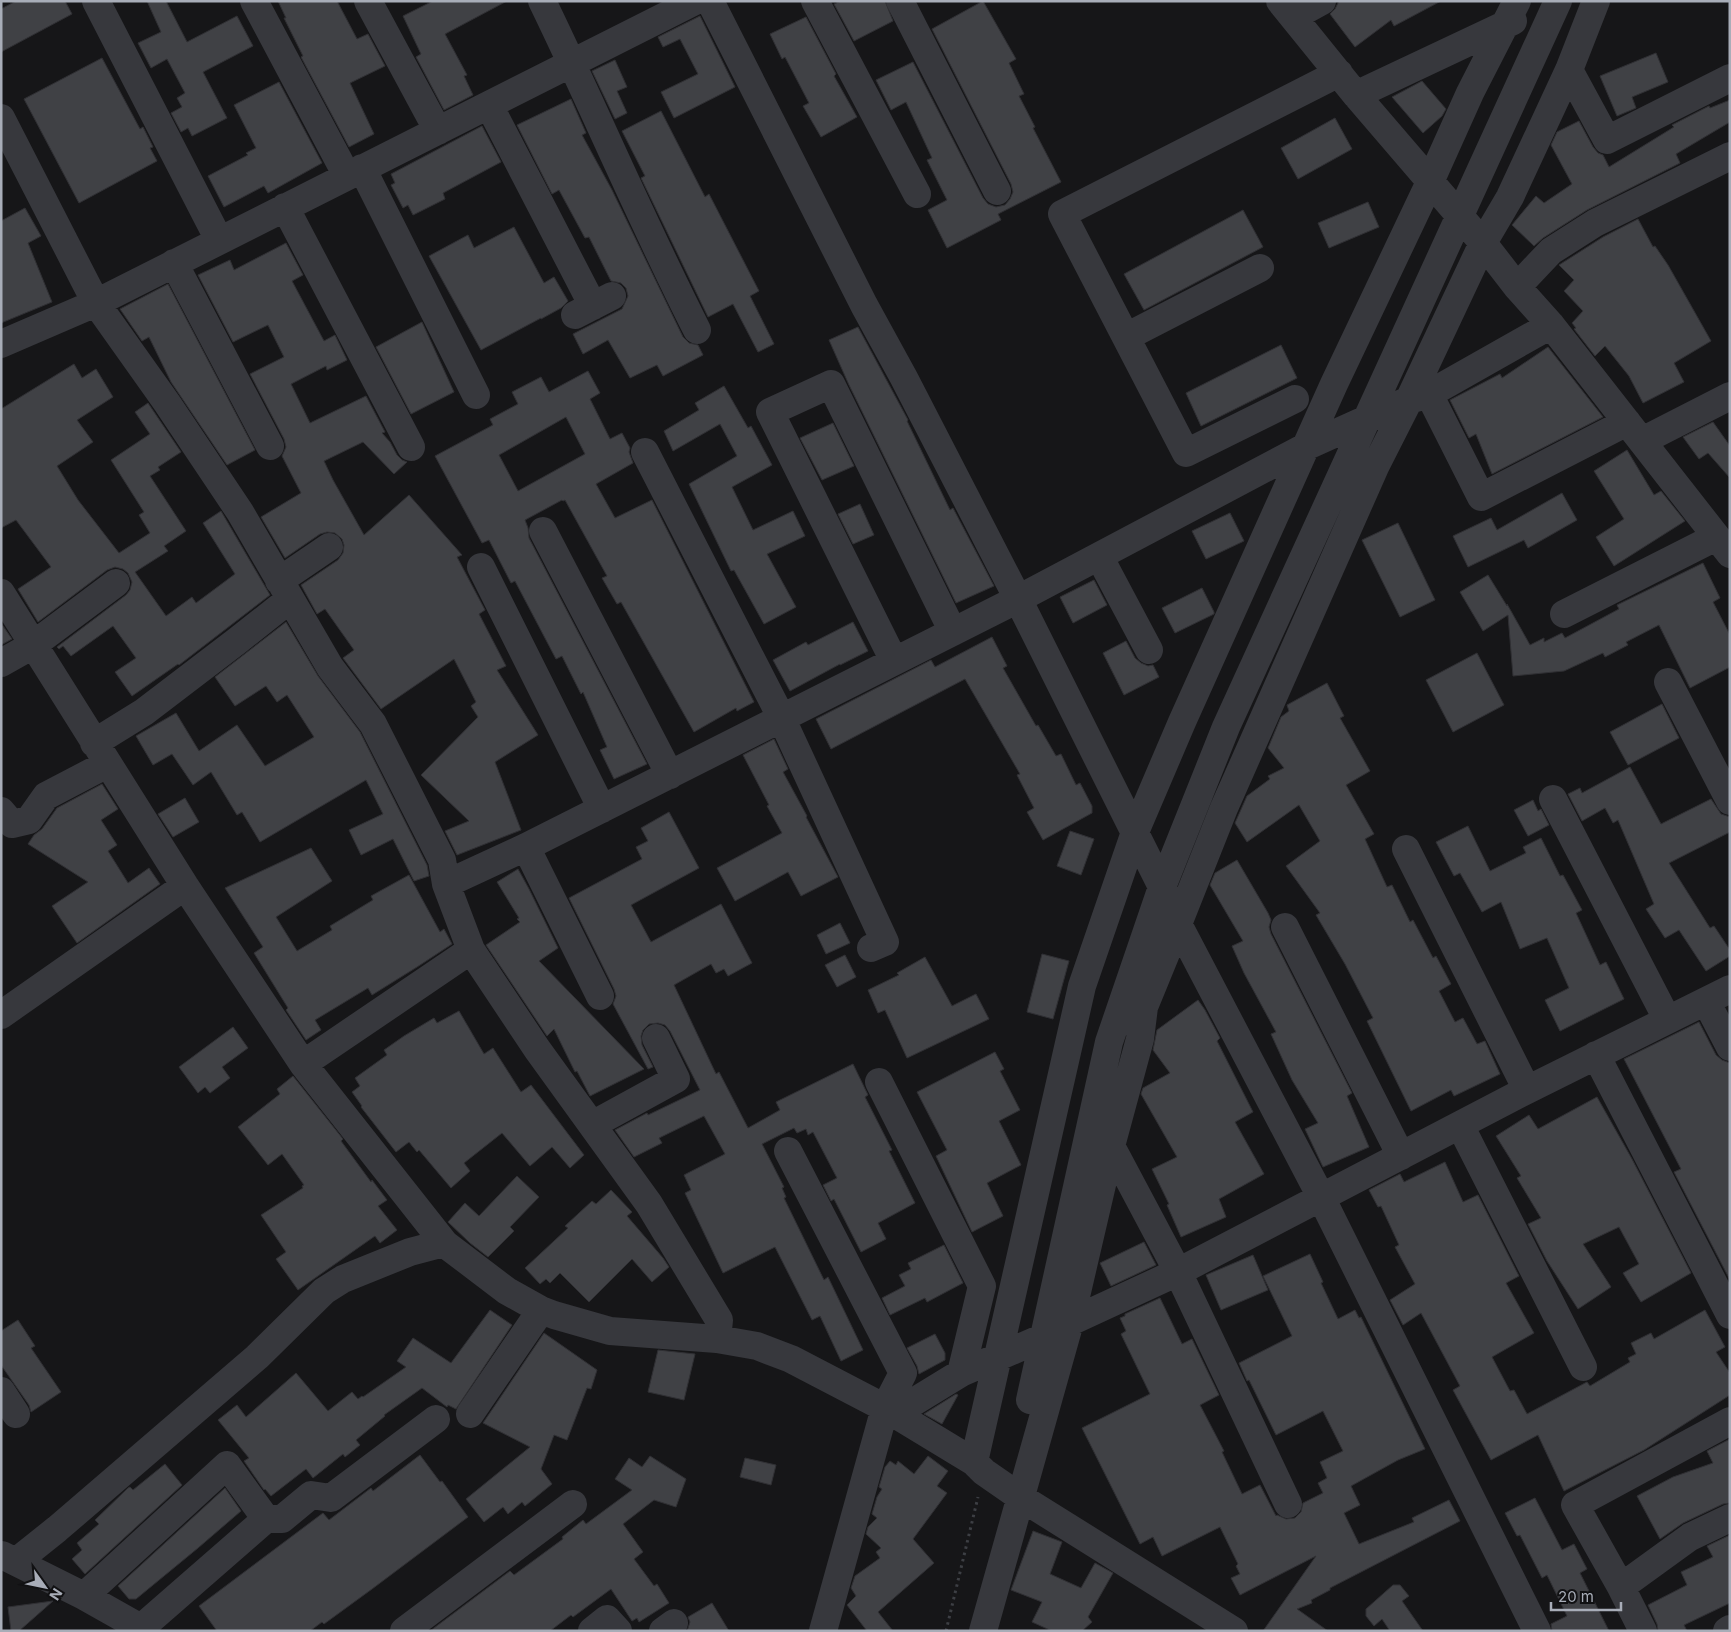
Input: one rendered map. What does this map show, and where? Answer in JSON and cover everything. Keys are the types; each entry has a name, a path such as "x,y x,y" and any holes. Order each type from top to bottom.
{"street":[{"path":"96,1 219,240"},
{"path":"254,1 354,172 476,395"},
{"path":"368,1 438,131"},
{"path":"542,1 662,262 697,330"},
{"path":"1,344 96,303 695,1"},
{"path":"710,1 860,296 1018,599 1135,832 1178,924 1321,1197 1537,1631"},
{"path":"815,1 917,194"},
{"path":"900,1 997,191"},
{"path":"1322,1 1286,9 1356,95 1483,243 1517,287 1551,325 1723,545 1564,614"},
{"path":"1356,95 1512,12 1557,1"},
{"path":"983,1631 1015,1493 1044,1337 1109,1042 1162,887 1226,727 1557,1"},
{"path":"1015,1493 1070,1322 1111,1146 1140,1039 1144,1007 1238,775 1371,476 1419,397 1483,243 1510,197 1569,70 1596,1"},
{"path":"979,1467 998,1357 1082,986 1135,832 1305,447 1470,93 1512,12"},
{"path":"1569,70 1606,140 1730,78"},
{"path":"1295,399 1186,453 1062,214 1338,73"},
{"path":"489,105 593,306"},
{"path":"1,118 96,303 167,403 234,504 330,667 373,724 442,860 446,884 471,950 537,1049 649,1204 719,1320 716,1339"},
{"path":"1517,287 1551,251 1595,223 1730,156"},
{"path":"285,207 410,447"},
{"path":"174,263 270,446"},
{"path":"1126,337 1260,268"},
{"path":"446,884 526,847 1018,599 1305,447 1419,397 1551,325"},
{"path":"894,661 770,412 831,384 953,632"},
{"path":"1419,397 1480,497 1635,432 1730,396"},
{"path":"645,452 781,717 885,942 871,948"},
{"path":"543,531 670,775"},
{"path":"1,811 12,824 29,820 46,796 101,754 144,712 237,642 284,590 329,547"},
{"path":"1099,556 1149,650"},
{"path":"481,566 602,809"},
{"path":"1,663 33,645 116,582"},
{"path":"1,593 185,886 304,1064 444,1243 507,1290 541,1310 610,1331 716,1339 757,1346 791,1359 890,1411 979,1467 1015,1493 1234,1631"},
{"path":"1668,682 1730,801"},
{"path":"1553,799 1667,1019"},
{"path":"526,847 600,996"},
{"path":"1406,849 1527,1090"},
{"path":"1,1015 185,886"},
{"path":"1285,927 1401,1156"},
{"path":"304,1064 471,950"},
{"path":"890,1411 962,1373 1044,1337 1070,1322 1178,1272 1460,1124 1718,995 1730,1047"},
{"path":"592,1125 676,1079 656,1038"},
{"path":"1596,1055 1730,1315"},
{"path":"879,1082 982,1286 962,1373"},
{"path":"1460,1124 1583,1367"},
{"path":"1111,1146 1178,1272 1288,1504"},
{"path":"788,1151 903,1373 823,1631"},
{"path":"9,1558 57,1529 257,1357 324,1291 343,1278 401,1255 444,1243"},
{"path":"470,1414 541,1310"},
{"path":"1,1391 16,1414"},
{"path":"9,1558 144,1629 266,1519 282,1519 311,1495 331,1498 436,1419"},
{"path":"1643,1631 1621,1587 1575,1505 1730,1421"},
{"path":"84,1596 227,1466 266,1519"},
{"path":"404,1631 572,1504"},
{"path":"1621,1587 1690,1537 1730,1518"},
{"path":"592,1631 607,1619 618,1631"}],"path":[{"path":"946,1631 979,1467"}],"building":[{"path":"16,1 65,1 72,14 1,52 1,9"},
{"path":"147,1 166,1 187,42 237,16 253,46 203,72 227,118 192,136 188,128 181,132 171,113 182,107 177,98 185,93 167,59 151,68 138,43 161,32"},
{"path":"278,1 337,1 357,39 368,34 385,66 350,83 374,134 349,147 301,57 303,56 284,18 286,18"},
{"path":"433,1 507,1 445,34 467,75 464,76 473,95 444,110 416,57 421,54 403,16"},
{"path":"841,1 885,1 893,21 854,41 834,4"},
{"path":"983,1 1016,59 1009,63 1024,94 1019,96 1061,182 998,214 1001,220 947,248 928,210 947,200 927,160 932,158 906,102 891,110 876,80 913,62 983,198 988,204 996,207 1005,205 1013,192 1011,184 932,29"},
{"path":"1339,1 1441,1 1394,26 1391,20 1355,47 1330,14"},
{"path":"700,16 735,87 674,118 661,92 698,74 680,39 663,47 658,37"},
{"path":"806,17 836,74 834,76 857,117 821,137 803,106 809,103 785,57 782,59 770,34"},
{"path":"1656,53 1668,82 1632,97 1636,108 1617,116 1600,76"},
{"path":"102,58 140,129 143,127 153,147 150,148 157,161 79,203 24,99"},
{"path":"615,60 627,87 617,91 627,113 615,119 592,71"},
{"path":"1422,81 1446,109 1442,116 1423,133 1392,97"},
{"path":"279,82 322,163 268,193 264,186 224,207 208,176 248,155 246,153 256,148 234,105"},
{"path":"571,99 586,133 582,135 612,190 683,337 689,343 698,345 703,355 663,376 657,365 630,378 608,340 583,354 573,334 622,309 628,296 626,288 621,283 611,281 589,237 585,238 559,190 552,194 517,125"},
{"path":"1730,100 1730,122 1676,154 1680,163 1587,210 1543,238 1534,246 1512,225 1536,196 1544,203 1572,184 1551,145 1557,132 1579,121 1593,147 1598,153 1603,155 1609,167 1674,127 1672,125 1709,106 1710,108"},
{"path":"661,111 705,197 709,194 759,291 750,296 774,344 758,352 733,304 708,317 641,178 645,176 622,131"},
{"path":"1335,118 1352,149 1298,179 1281,148"},
{"path":"482,126 501,162 443,193 445,199 413,215 408,205 403,208 391,185 395,183 391,174"},
{"path":"1368,202 1379,227 1329,248 1318,223"},
{"path":"25,208 41,236 28,243 52,302 1,323 1,221"},
{"path":"1243,210 1263,247 1144,310 1124,274"},
{"path":"1638,219 1653,247 1655,246 1668,265 1711,341 1674,363 1684,382 1643,403 1629,376 1605,346 1595,356 1574,329 1576,328 1572,323 1583,311 1564,291 1574,280 1559,265 1603,237"},
{"path":"514,227 544,283 554,277 568,301 561,308 481,350 429,256 468,235 474,248"},
{"path":"286,243 303,275 292,281 324,341 335,335 347,360 327,370 326,366 291,384 310,423 366,396 385,432 382,433 390,442 397,455 407,462 394,474 363,442 324,461 333,480 364,535 409,495 462,555 457,557 485,610 479,614 506,666 497,670 538,735 495,762 521,830 457,855 445,831 469,821 421,775 478,717 471,706 476,702 454,659 381,709 343,658 354,650 325,609 317,614 301,585 338,560 343,553 344,545 342,539 335,533 327,532 320,534 285,558 261,517 301,493 282,456 286,447 284,439 250,374 284,357 268,325 233,342 198,275 230,260 234,270"},
{"path":"168,284 255,450 227,465 171,382 149,337 142,341 120,309"},
{"path":"422,322 454,392 411,414 376,347"},
{"path":"858,327 908,420 950,510 953,508 994,586 956,603 849,385 829,340"},
{"path":"1281,345 1297,378 1201,426 1186,393"},
{"path":"1548,347 1603,417 1492,474 1476,434 1469,438 1450,400 1500,374 1502,378"},
{"path":"74,364 82,378 96,369 113,397 77,420 93,442 57,466 78,500 119,553 150,533 139,515 144,512 111,460 150,434 135,412 148,403 181,452 158,467 160,470 150,476 186,531 164,546 168,551 135,572 166,616 192,597 196,603 235,574 203,523 221,511 270,595 179,665 132,696 115,672 136,658 113,626 71,656 63,646 59,649 57,647 126,595 130,590 132,582 128,573 123,569 115,567 107,570 38,622 18,589 51,567 16,520 1,528 1,409"},
{"path":"588,371 600,393 590,399 610,439 622,433 630,448 629,452 633,463 596,484 615,518 652,500 754,702 737,711 736,708 694,732 621,602 617,604 602,578 607,576 565,500 525,520 529,538 647,764 614,779 600,750 607,747 583,692 581,694 562,656 556,659 515,581 511,583 489,540 482,543 435,456 493,425 490,419 518,404 512,392 541,377 549,392","holes":["566,417 585,454 518,491 499,455"]},
{"path":"724,386 748,428 751,426 772,465 732,487 753,530 793,511 805,536 767,554 796,607 764,624 734,570 731,571 689,484 737,456 720,424 673,451 664,431 699,410 695,403"},
{"path":"1713,422 1730,446 1730,478 1708,453 1699,459 1683,437"},
{"path":"833,423 854,466 822,480 800,438"},
{"path":"1627,450 1654,495 1661,491 1685,521 1614,566 1596,537 1624,519 1594,471"},
{"path":"1562,493 1577,520 1528,548 1524,540 1468,567 1453,536 1491,518 1497,530"},
{"path":"860,504 874,535 853,544 838,514"},
{"path":"1230,513 1244,541 1206,559 1192,531"},
{"path":"1398,523 1435,600 1400,617 1362,540"},
{"path":"1703,563 1720,598 1713,602 1730,635 1730,667 1690,688 1659,625 1626,642 1628,645 1605,657 1603,653 1564,671 1513,676 1508,615 1483,631 1460,592 1488,575 1530,645 1544,638 1544,642 1562,633 1565,638 1619,609 1617,605"},
{"path":"1094,580 1107,605 1073,623 1060,597"},
{"path":"1202,588 1214,614 1175,633 1162,608"},
{"path":"286,622 318,676 360,732 427,865 429,876 414,881 393,839 361,855 349,830 383,814 366,780 260,842 242,812 237,815 211,772 193,785 172,754 153,765 136,736 176,713 199,751 237,725 265,766 314,737 287,695 277,702 266,686 235,706 215,677"},
{"path":"853,622 868,651 790,691 773,660 806,642 808,645"},
{"path":"1,623 12,639 1,645"},
{"path":"992,637 1007,666 1003,668 1036,726 1038,725 1056,756 1061,754 1076,785 1080,783 1092,806 1092,813 1043,840 1027,812 1034,808 1017,775 1020,774 965,679 831,749 816,719 931,660 935,667"},
{"path":"1126,641 1135,658 1148,666 1153,665 1159,677 1124,695 1103,653"},
{"path":"1477,653 1504,705 1453,732 1426,680"},
{"path":"1327,683 1344,716 1340,718 1370,771 1346,785 1374,834 1365,839 1387,887 1392,885 1410,922 1413,920 1433,958 1436,956 1451,984 1439,991 1455,1022 1463,1018 1477,1044 1485,1041 1500,1074 1454,1096 1451,1090 1411,1111 1367,1021 1373,1018 1345,964 1316,915 1320,913 1286,866 1320,841 1299,805 1247,842 1235,823 1247,796 1270,779 1268,776 1284,768 1268,748 1281,717 1289,711 1287,705"},
{"path":"1662,704 1679,738 1628,765 1610,732"},
{"path":"774,739 788,769 783,772 838,877 801,896 788,872 735,901 717,868 782,833 743,755"},
{"path":"1630,767 1661,824 1711,799 1721,814 1730,817 1730,832 1669,863 1710,928 1714,926 1730,950 1730,956 1706,971 1679,930 1665,938 1646,909 1654,904 1618,820 1613,823 1605,808 1582,821 1568,794 1580,788 1582,793"},
{"path":"102,784 118,809 101,820 117,845 108,851 128,883 149,868 160,884 77,943 52,906 88,882 28,844 57,808"},
{"path":"185,798 199,822 173,837 158,814"},
{"path":"1533,800 1538,811 1541,809 1549,825 1528,836 1514,810"},
{"path":"669,812 699,868 631,905 651,942 721,904 752,963 728,976 724,969 716,973 711,964 674,985 716,1074 719,1072 748,1128 780,1110 776,1102 853,1064 868,1095 865,1097 892,1150 889,1151 915,1203 878,1223 886,1239 861,1252 834,1199 831,1201 823,1185 837,1178 813,1132 808,1135 806,1129 797,1133 794,1128 762,1144 784,1187 782,1188 786,1197 784,1198 824,1280 828,1277 863,1350 841,1361 820,1316 812,1320 775,1247 723,1273 685,1193 691,1190 684,1175 725,1154 704,1116 659,1138 662,1143 634,1157 615,1130 647,1113 648,1115 700,1090 670,1031 665,1025 658,1023 649,1024 643,1030 641,1036 642,1045 653,1067 648,1069 613,1004 616,996 614,989 569,898 642,859 636,847 648,841 641,828"},
{"path":"1468,826 1490,871 1526,853 1523,847 1541,838 1560,876 1563,875 1582,910 1576,913 1600,965 1606,962 1624,999 1560,1031 1545,1000 1569,988 1547,938 1520,949 1501,902 1482,912 1460,873 1454,876 1436,842"},
{"path":"1070,831 1094,839 1081,875 1057,866"},
{"path":"311,848 332,881 276,917 297,951 332,930 330,926 373,900 371,896 409,875 440,932 444,929 452,944 372,995 368,988 315,1020 321,1030 306,1040 286,1010 288,1008 254,953 263,947 225,888"},
{"path":"1237,860 1268,913 1271,920 1269,927 1271,934 1352,1093 1347,1096 1369,1147 1323,1167 1305,1129 1318,1123 1292,1080 1271,1034 1276,1032 1244,973 1232,946 1243,941 1210,885 1215,873"},
{"path":"518,869 558,948 539,961 644,1069 590,1096 577,1071 575,1072 554,1029 547,1036 486,945 520,922 497,882"},
{"path":"840,923 850,943 826,954 817,935"},
{"path":"1042,954 1069,961 1053,1019 1027,1012"},
{"path":"845,955 856,977 837,987 825,965"},
{"path":"925,957 952,1006 976,994 989,1019 907,1058 885,1010 878,1013 868,990 899,975 897,973"},
{"path":"1198,1000 1220,1038 1217,1041 1253,1112 1235,1122 1264,1174 1219,1199 1226,1217 1181,1237 1167,1205 1169,1204 1152,1169 1177,1157 1141,1094 1143,1088 1170,1073 1153,1050 1157,1030"},
{"path":"459,1011 484,1054 493,1048 521,1092 531,1085 584,1155 570,1168 552,1147 530,1166 502,1133 464,1163 470,1171 451,1188 419,1150 417,1152 409,1142 396,1152 361,1107 352,1092 360,1086 355,1078 387,1055 384,1050 404,1036 434,1018 437,1023"},
{"path":"1699,1022 1716,1055 1730,1063 1730,1280 1674,1172 1681,1169 1624,1059"},
{"path":"233,1027 248,1048 222,1067 230,1078 210,1093 205,1087 198,1093 179,1067"},
{"path":"995,1052 1004,1069 1000,1071 1020,1110 999,1121 1021,1165 987,1183 1003,1216 972,1232 936,1156 947,1150 917,1092"},
{"path":"293,1076 343,1139 341,1141 371,1182 372,1180 387,1200 378,1206 397,1230 380,1243 375,1236 298,1290 276,1259 286,1252 261,1215 303,1188 302,1186 304,1185 282,1154 268,1165 238,1127 280,1094 277,1089"},
{"path":"1597,1097 1632,1159 1691,1273 1641,1302 1623,1273 1639,1264 1619,1227 1583,1244 1611,1287 1578,1309 1547,1261 1528,1224 1541,1218 1517,1178 1521,1176 1496,1136 1529,1115 1538,1129"},
{"path":"1445,1162 1463,1202 1478,1195 1519,1276 1506,1283 1534,1333 1492,1357 1510,1391 1514,1390 1527,1414 1587,1382 1590,1386 1630,1362 1628,1358 1636,1354 1631,1343 1651,1333 1654,1339 1705,1310 1725,1347 1716,1352 1730,1373 1730,1395 1644,1450 1564,1491 1538,1435 1491,1460 1453,1390 1460,1386 1421,1313 1403,1325 1390,1300 1415,1284 1395,1247 1399,1245 1381,1206 1378,1207 1369,1190 1400,1174 1404,1182"},
{"path":"517,1176 539,1197 510,1227 514,1231 488,1257 448,1222 465,1203 479,1216"},
{"path":"611,1190 632,1212 627,1216 669,1267 652,1282 632,1259 589,1302 560,1273 550,1283 546,1279 540,1284 525,1268 568,1228 565,1226 592,1201 596,1204"},
{"path":"1144,1242 1156,1265 1111,1286 1100,1263"},
{"path":"944,1245 963,1283 927,1302 925,1298 890,1315 882,1298 905,1286 899,1275 911,1269 908,1263"},
{"path":"1310,1254 1338,1319 1355,1310 1359,1318 1361,1317 1425,1449 1398,1460 1351,1486 1360,1505 1344,1513 1359,1544 1414,1522 1412,1518 1449,1500 1460,1521 1330,1588 1330,1590 1311,1600 1312,1603 1297,1609 1328,1631 1263,1631 1316,1556 1240,1595 1231,1578 1240,1574 1236,1566 1238,1564 1220,1527 1162,1556 1153,1537 1140,1544 1082,1428 1150,1394 1121,1334 1126,1331 1120,1318 1160,1298 1182,1344 1192,1339 1219,1395 1200,1405 1224,1451 1222,1452 1242,1494 1260,1485 1276,1516 1286,1519 1295,1518 1301,1512 1303,1503 1323,1493 1318,1483 1327,1478 1320,1462 1343,1451 1323,1411 1276,1435 1239,1363 1292,1336 1263,1276"},
{"path":"1253,1255 1268,1290 1221,1310 1206,1275"},
{"path":"490,1310 512,1325 456,1409 448,1405 447,1407 422,1388 384,1415 356,1440 360,1445 345,1457 343,1454 313,1478 306,1469 271,1496 264,1490 244,1461 249,1458 218,1420 237,1405 246,1417 296,1373 328,1411 352,1392 358,1399 363,1397 406,1367 397,1361 413,1338 451,1363"},
{"path":"18,1320 35,1346 31,1348 61,1392 31,1412 29,1405 1,1365 1,1331"},
{"path":"544,1333 597,1370 591,1389 587,1388 567,1440 554,1435 541,1469 552,1484 525,1506 522,1502 508,1514 503,1507 484,1522 466,1499 530,1447 483,1423"},
{"path":"935,1334 945,1353 945,1360 919,1374 917,1366 907,1348"},
{"path":"658,1350 695,1354 684,1400 648,1392"},
{"path":"956,1394 958,1395 942,1424 924,1414"},
{"path":"1730,1439 1730,1503 1723,1504 1683,1523 1660,1539 1637,1496 1673,1477 1713,1463 1707,1451"},
{"path":"420,1455 468,1517 324,1624 322,1622 310,1631 217,1631 199,1606 323,1513 329,1520 371,1488 373,1491"},
{"path":"650,1456 686,1479 676,1507 654,1500 623,1524 643,1552 634,1559 654,1586 657,1584 669,1603 639,1622 637,1618 632,1621 611,1589 573,1617 571,1615 550,1631 430,1631 510,1571 514,1575 563,1539 562,1537 583,1520 586,1524 632,1490 615,1479 629,1458 642,1467"},
{"path":"928,1456 948,1471 937,1486 947,1493 913,1539 934,1563 878,1612 893,1631 867,1631 847,1605 856,1596 851,1588 855,1576 880,1558 876,1552 881,1548 866,1534 868,1527 877,1518 872,1514 877,1497 882,1489 879,1487 885,1467 890,1461 896,1465 898,1461 914,1474"},
{"path":"745,1458 776,1465 771,1485 740,1477"},
{"path":"165,1464 182,1485 85,1574 72,1559 82,1550 77,1543 99,1524 95,1520 128,1488 130,1487 133,1490"},
{"path":"225,1488 241,1511 136,1599 129,1599 118,1586"},
{"path":"1535,1498 1562,1550 1574,1544 1587,1569 1580,1573 1609,1631 1552,1631 1551,1624 1567,1616 1547,1575 1542,1578 1520,1535 1517,1536 1505,1513"},
{"path":"1033,1531 1062,1542 1050,1574 1081,1588 1095,1563 1113,1573 1088,1617 1092,1622 1082,1631 1052,1631 1032,1622 1042,1602 1011,1590"},
{"path":"1730,1535 1730,1603 1684,1625 1687,1631 1658,1631 1657,1624 1648,1605 1687,1585 1681,1572 1713,1557 1707,1546"},
{"path":"1393,1585 1400,1585 1409,1596 1402,1601 1423,1631 1390,1631 1382,1619 1374,1626 1366,1616 1366,1609"},
{"path":"53,1601 19,1631 11,1631 8,1607"},
{"path":"712,1603 729,1631 687,1631 690,1622 688,1617"}]}
